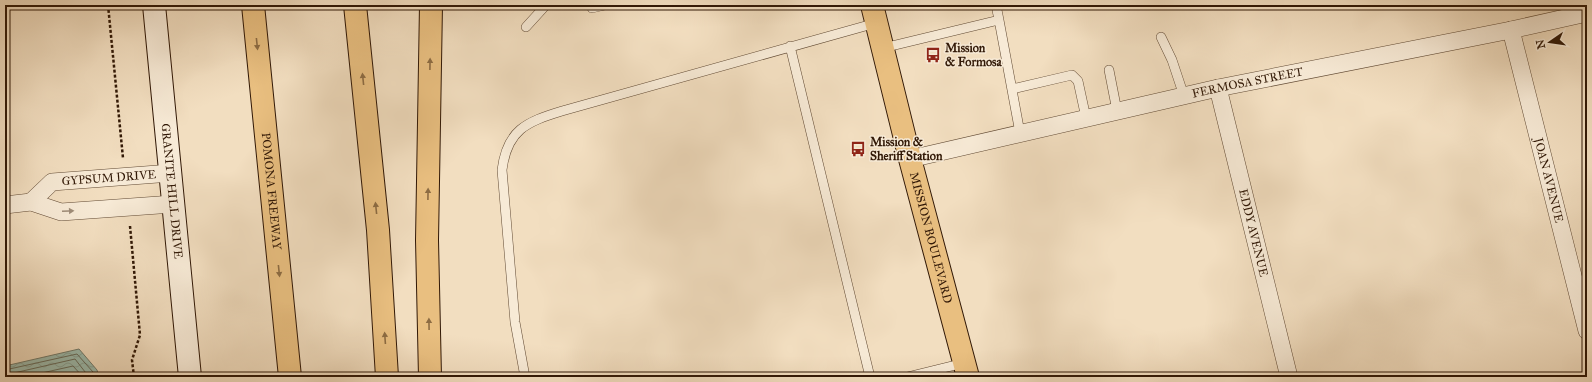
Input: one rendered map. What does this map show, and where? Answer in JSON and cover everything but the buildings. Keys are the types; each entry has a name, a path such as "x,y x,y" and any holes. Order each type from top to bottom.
{"main road":[{"name":"POMONA FREEWAY","path":"253,5 290,377"},
{"path":"355,5 378,230 387,377"},
{"path":"430,377 427,240 432,5"},
{"name":"MISSION BOULEVARD","path":"875,14 910,159 966,370"}],"street":[{"name":"GRANITE HILL DRIVE","path":"154,5 190,377"},
{"name":"FERMOSA STREET","path":"910,159 1218,88 1511,30 1587,13"},
{"name":"JOAN AVENUE","path":"1511,30 1587,331"},
{"name":"EDDY AVENUE","path":"1218,88 1289,377"},
{"name":"GYPSUM DRIVE","path":"30,202 52,182 171,173"},
{"path":"5,206 30,202 61,212 173,204"}],"lane":[{"path":"526,27 546,5"},
{"path":"591,5 592,8 605,5"},
{"path":"996,5 1020,133"},
{"path":"525,377 515,322 502,170 503,159 514,135 526,125 542,117 790,46 875,14"},
{"path":"883,48 999,20"},
{"path":"1161,37 1172,60 1184,96"},
{"path":"790,46 870,377"},
{"path":"1109,70 1117,111"},
{"path":"1012,88 1072,75 1078,81 1086,118"},
{"path":"907,377 966,370"}],"path":[{"path":"108,5 122,144"},
{"path":"133,247 140,335 132,360 134,377"}],"water":[{"path":"79,349 97,370 99,377 5,377 5,366"}],"place":[{"name":"Mission & Formosa","path":"933,55"},
{"name":"Mission & Sheriff Station","path":"858,149"}]}
